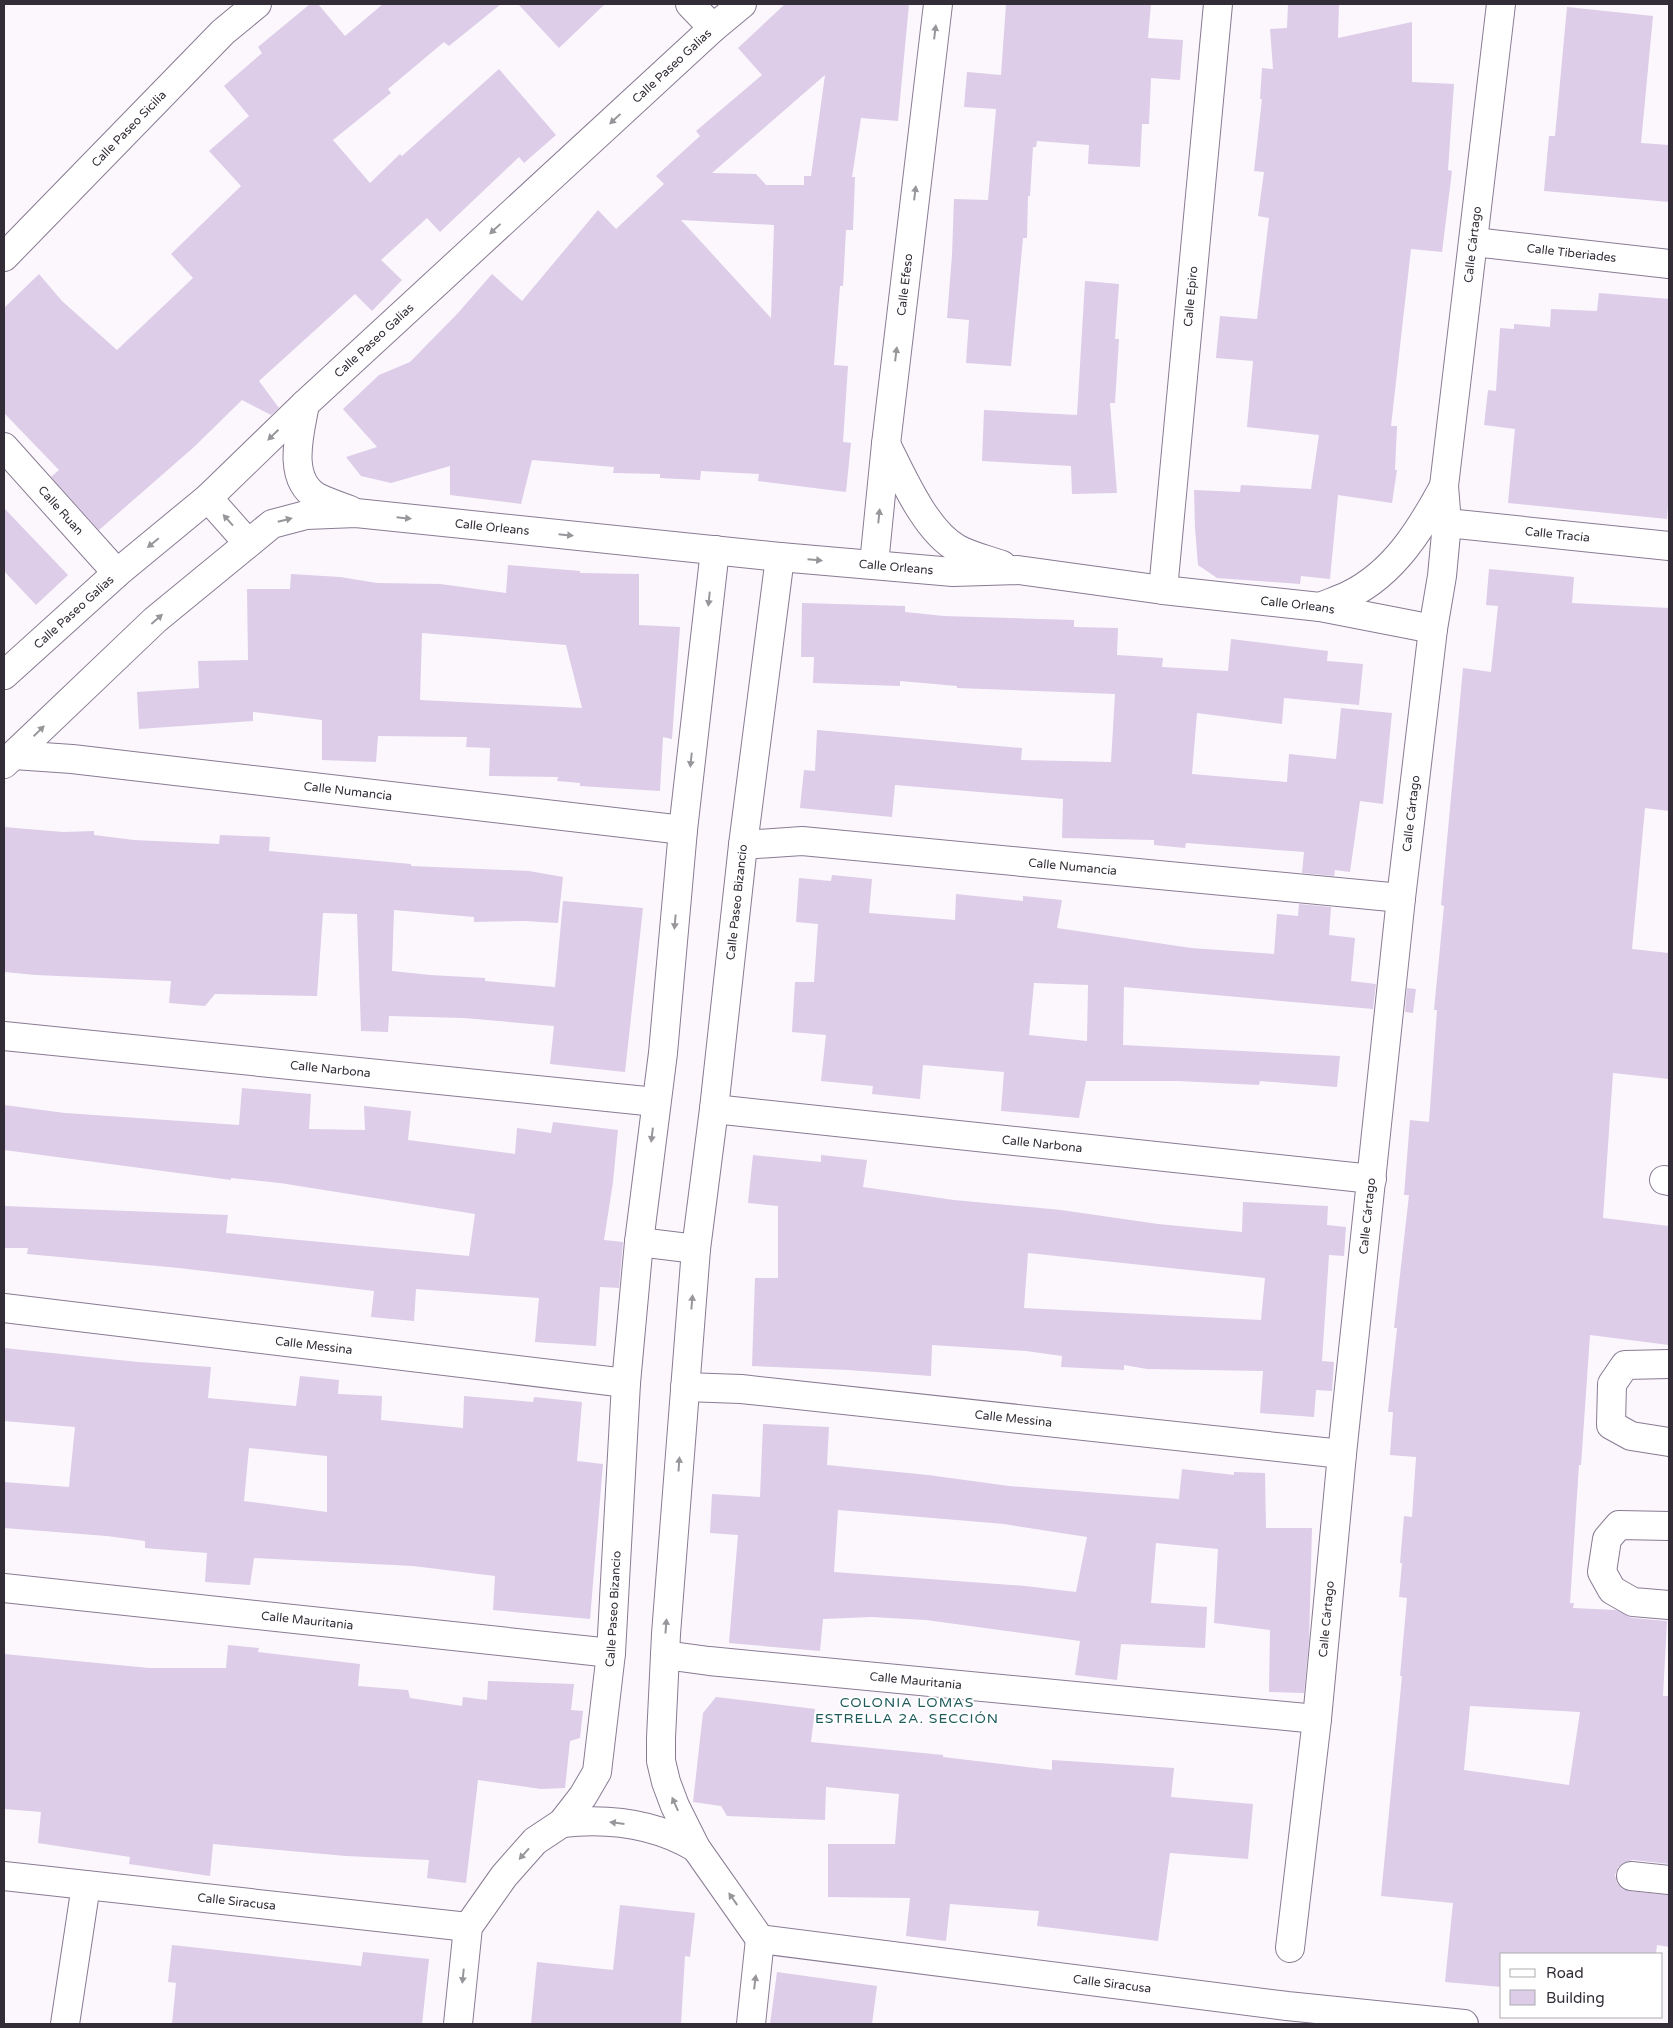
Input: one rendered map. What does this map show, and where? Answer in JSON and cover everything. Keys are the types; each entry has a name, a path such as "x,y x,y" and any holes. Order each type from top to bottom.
{"street":[{"name":"Calle Paseo Sicilia","path":"4,257 223,32 257,4"},
{"path":"690,4 713,28"},
{"name":"Calle Paseo Galias","path":"4,675 117,573 208,498 306,404 713,28 742,4"},
{"name":"Calle Efeso","path":"874,564 886,444 938,4"},
{"name":"Calle Epiro","path":"1163,590 1218,4"},
{"name":"Calle Cártago","path":"1290,1948 1316,1719 1401,898 1433,629 1442,576 1447,523 1444,486 1501,4"},
{"name":"Calle Tiberiades","path":"1474,242 1669,264"},
{"path":"306,404 298,451 302,484 317,496 356,512"},
{"path":"886,444 915,499 934,529 958,549 1018,570"},
{"name":"Calle Ruan","path":"4,447 117,573"},
{"name":"Calle Cártago","path":"1320,607 1350,595 1380,574 1410,542 1426,519 1444,486"},
{"path":"208,498 248,543"},
{"path":"9,759 155,620 272,524 306,515 356,512"},
{"name":"Calle Orleans","path":"356,512 780,557 953,572 1018,570 1163,590 1320,607 1433,629"},
{"name":"Calle Tracia","path":"1447,523 1669,546"},
{"name":"Calle Paseo Bizancio","path":"468,1927 504,1876 528,1848 562,1823 584,1796 597,1772 611,1654 626,1383 638,1242 663,1053 683,830 714,550"},
{"name":"Calle Paseo Bizancio","path":"760,1939 696,1848 666,1782 661,1761 664,1655 696,1249 714,1110 743,845 780,557"},
{"name":"Calle Numancia","path":"9,759 72,759 683,830"},
{"name":"Calle Numancia","path":"743,845 802,841 1401,898"},
{"name":"Calle Narbona","path":"4,1036 656,1102"},
{"name":"Calle Narbona","path":"714,1110 1372,1179"},
{"path":"638,1242 696,1249"},
{"name":"Calle Messina","path":"4,1308 626,1383"},
{"path":"1669,1364 1625,1365 1612,1384 1611,1425 1631,1436 1669,1442"},
{"name":"Calle Messina","path":"685,1386 741,1389 1342,1454"},
{"path":"1669,1526 1619,1525 1606,1539 1602,1572 1612,1590 1633,1602 1669,1604"},
{"name":"Calle Mauritania","path":"4,1588 611,1654"},
{"name":"Calle Mauritania","path":"664,1655 719,1662 1316,1719"},
{"path":"562,1823 582,1821 619,1823 670,1834 696,1848"},
{"name":"Calle Siracusa","path":"4,1876 468,1927"},
{"path":"1631,1876 1669,1880"},
{"path":"65,2024 86,1885"},
{"path":"458,2024 468,1927"},
{"path":"750,2024 760,1939"},
{"name":"Calle Siracusa","path":"760,1939 1287,2006 1464,2024"}],"building":[{"path":"310,4 318,4 345,36 383,4 501,4 449,46 444,42 388,89 391,93 333,140 370,183 400,154 402,156 499,69 556,135 524,163 519,157 440,232 427,218 381,260 402,280 372,311 355,294 259,381 279,408 271,415 242,400 194,447 99,530 51,477 59,470 4,413 4,308 39,274 62,301 117,350 193,278 171,254 241,186 209,151 249,116 224,86 262,53 258,47"},
{"path":"518,4 605,4 559,48"},
{"path":"785,4 909,4 898,121 861,118 852,177 855,177 853,230 846,230 843,286 840,286 834,365 848,366 843,442 851,443 846,492 758,481 759,474 701,471 700,480 660,478 660,474 613,473 614,467 532,460 521,504 450,495 450,466 391,483 361,476 346,457 377,447 343,409 379,375 410,362 458,313 492,274 522,301 598,210 616,229 664,184 656,176 700,136 696,131 762,75 738,48","holes":["825,75 811,176 804,176 804,185 766,185 756,174 712,173","681,220 774,225 771,318"]},
{"path":"1006,4 1151,4 1148,38 1183,40 1180,80 1151,78 1149,124 1142,124 1140,167 1088,164 1089,145 1037,141 1036,147 1033,147 1030,196 1028,196 1027,238 1023,238 1011,366 966,363 969,320 947,318 954,199 988,200 996,109 964,107 967,72 1001,75"},
{"path":"1288,4 1339,4 1338,38 1412,22 1412,82 1454,84 1448,170 1452,171 1442,252 1411,249 1391,426 1397,426 1395,470 1397,470 1392,503 1338,495 1330,579 1301,576 1300,584 1217,578 1198,565 1194,490 1240,492 1241,485 1311,489 1319,435 1247,427 1253,361 1216,358 1220,316 1257,319 1269,218 1258,216 1264,172 1254,171 1262,99 1260,99 1262,68 1273,69 1270,29 1287,28"},
{"path":"1567,7 1653,16 1641,143 1669,145 1669,202 1544,191 1549,136 1555,136"},
{"path":"1085,281 1119,284 1115,339 1119,339 1115,403 1110,403 1117,493 1072,494 1071,466 982,461 984,410 1077,415"},
{"path":"1599,293 1669,299 1669,494 1667,519 1508,503 1515,429 1484,425 1488,390 1496,391 1500,328 1514,329 1514,324 1550,327 1551,309 1597,311"},
{"path":"4,508 68,575 36,605 4,571"},
{"path":"508,565 580,571 580,573 639,574 639,625 680,627 672,739 663,737 660,791 580,786 580,783 557,781 558,777 489,776 490,748 466,747 467,737 378,736 376,762 322,760 322,720 253,712 253,721 139,729 137,692 199,688 198,661 248,660 247,589 290,589 291,574 340,577 377,583 440,584 506,593","holes":["422,633 566,645 582,708 420,700"]},
{"path":"1489,569 1574,577 1572,603 1669,608 1669,811 1645,808 1632,949 1669,953 1669,1079 1613,1073 1603,1218 1669,1226 1669,1345 1590,1335 1570,1603 1574,1603 1573,1608 1616,1610 1632,1618 1667,1621 1663,1696 1669,1696 1669,1864 1633,1860 1625,1862 1618,1867 1615,1875 1617,1883 1622,1889 1669,1895 1669,1947 1657,1945 1656,1953 1500,1953 1500,1987 1445,1982 1453,1903 1381,1896 1402,1676 1400,1676 1407,1598 1399,1597 1402,1563 1400,1563 1404,1516 1412,1517 1416,1457 1390,1455 1393,1412 1388,1412 1397,1328 1394,1328 1409,1195 1404,1195 1410,1120 1429,1122 1437,1010 1434,1010 1444,906 1441,905 1463,668 1491,672 1498,606 1486,605","holes":["1470,1706 1580,1712 1569,1785 1464,1770"]},
{"path":"802,603 905,606 905,612 944,616 1074,620 1074,627 1118,628 1117,655 1163,658 1162,667 1228,671 1231,639 1328,651 1327,661 1363,664 1359,705 1284,698 1282,724 1197,713 1192,774 1287,782 1289,754 1336,759 1341,708 1392,713 1383,804 1360,801 1350,872 1335,870 1334,876 1302,873 1304,852 1186,843 1185,848 1154,845 1154,840 1062,838 1063,799 895,785 892,817 800,808 804,770 815,771 817,730 1022,748 1021,760 1111,762 1115,694 957,688 957,686 900,681 900,686 813,683 814,657 801,657"},
{"path":"4,827 63,832 94,831 94,835 134,840 219,844 220,835 270,837 269,851 411,864 411,866 529,871 563,877 558,923 525,921 474,922 474,917 394,910 392,971 485,978 485,981 555,987 563,901 643,908 625,1072 550,1064 554,1026 464,1018 389,1016 388,1032 361,1031 357,914 323,913 317,996 215,994 205,1006 169,1003 171,981 4,972"},
{"path":"832,875 872,879 869,913 955,920 956,894 1023,901 1023,896 1062,900 1057,928 1191,948 1274,954 1277,914 1298,916 1299,904 1331,907 1329,935 1355,938 1351,981 1376,984 1373,1009 1124,987 1123,1045 1340,1056 1337,1087 1260,1081 1259,1085 1178,1081 1086,1081 1079,1118 1001,1111 1004,1072 923,1065 920,1099 872,1094 873,1086 821,1081 826,1035 792,1032 795,982 814,982 818,924 796,922 799,878 831,881","holes":["1034,983 1088,985 1087,1041 1029,1035"]},
{"path":"1407,988 1416,989 1413,1013 1405,1012"},
{"path":"242,1088 311,1094 309,1129 365,1130 364,1106 411,1111 408,1140 515,1154 517,1128 551,1133 553,1122 618,1130 613,1182 604,1240 623,1242 619,1288 600,1287 596,1346 535,1342 539,1298 416,1289 414,1321 371,1317 374,1291 179,1268 27,1254 28,1248 4,1248 4,1206 228,1215 226,1233 469,1256 475,1214 280,1183 231,1178 231,1180 4,1150 4,1105 65,1113 239,1125"},
{"path":"753,1155 821,1162 821,1155 867,1160 863,1187 954,1200 1061,1210 1158,1224 1242,1232 1243,1202 1328,1206 1327,1225 1346,1227 1344,1256 1329,1255 1322,1361 1334,1362 1332,1391 1316,1390 1314,1417 1260,1413 1263,1371 1147,1369 1124,1365 1124,1370 1061,1367 1062,1356 1026,1351 932,1345 931,1376 752,1366 755,1278 778,1278 778,1206 748,1203","holes":["1028,1253 1265,1278 1261,1320 1024,1308"]},
{"path":"4,1348 138,1362 211,1367 208,1398 296,1406 300,1376 339,1380 338,1394 382,1396 381,1420 463,1428 464,1396 533,1402 534,1397 582,1402 577,1461 603,1464 590,1619 493,1610 495,1576 413,1566 254,1558 250,1585 205,1582 207,1553 145,1548 145,1541 107,1536 4,1528 4,1482 69,1487 75,1427 4,1421","holes":["249,1448 327,1456 327,1512 244,1501"]},
{"path":"763,1424 829,1427 827,1465 928,1475 1009,1486 1179,1499 1182,1469 1234,1475 1234,1472 1265,1473 1266,1528 1312,1528 1309,1641 1304,1693 1269,1692 1270,1630 1214,1623 1218,1549 1156,1543 1151,1603 1207,1607 1205,1648 1121,1644 1117,1680 1075,1675 1080,1641 926,1620 872,1617 823,1619 820,1651 729,1643 738,1535 710,1533 712,1494 760,1497","holes":["838,1510 1004,1524 1087,1537 1076,1592 1025,1586 834,1572"]},
{"path":"228,1645 259,1648 258,1652 360,1664 358,1686 408,1690 410,1698 462,1706 463,1697 487,1700 488,1681 574,1684 571,1710 583,1711 580,1738 570,1741 565,1788 541,1789 478,1780 466,1883 427,1878 429,1860 346,1856 213,1844 210,1876 129,1864 130,1857 38,1843 41,1812 4,1809 4,1654 149,1668 226,1668"},
{"path":"716,1697 815,1709 811,1742 943,1755 943,1757 1052,1770 1052,1760 1174,1768 1171,1797 1253,1804 1248,1859 1170,1853 1158,1941 1037,1926 1039,1911 950,1904 946,1941 906,1936 910,1898 828,1897 828,1844 895,1844 899,1794 826,1787 825,1820 727,1816 721,1806 693,1802 703,1713"},
{"path":"620,1905 695,1913 690,1957 685,1956 681,2024 531,2024 537,1962 613,1970"},
{"path":"172,1945 361,1966 363,1952 429,1959 422,2024 172,2024 176,1983 168,1982"},
{"path":"777,1972 877,1986 872,2024 770,2024"}],"district":[{"name":"COLONIA LOMAS ESTRELLA 2A. SECCIÓN","path":"907,1710"}]}
